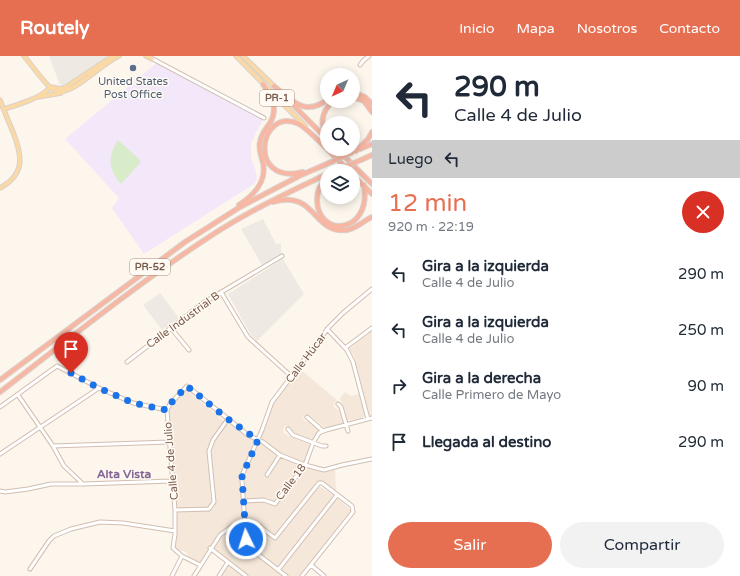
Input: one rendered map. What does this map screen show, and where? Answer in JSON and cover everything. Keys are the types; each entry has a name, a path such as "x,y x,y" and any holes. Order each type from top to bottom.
{"highway":[{"path":"224,216 231,209 253,194 262,181 263,168 259,151 260,140 271,121 274,110 272,98 263,84"},
{"path":"274,86 292,102 301,106 316,106 320,104"},
{"path":"360,95 365,97 372,104"},
{"path":"360,100 364,101 372,112"},
{"name":"PR-1","path":"294,106 320,131"},
{"path":"311,171 287,175 277,170 266,159 264,143 267,135 273,127 288,122 299,124 318,140"},
{"path":"360,146 368,139 372,132"},
{"name":"PR-52","path":"360,149 372,144"},
{"path":"352,164 372,155"},
{"name":"PR-1","path":"334,156 342,164"},
{"name":"PR-52","path":"0,380 184,242 224,216 311,171 344,156"},
{"path":"345,156 372,184"},
{"name":"PR-52","path":"0,392 150,278 210,236 286,193 320,177"},
{"path":"360,182 372,194"},
{"path":"320,187 317,196 317,205 321,215 329,223 338,226 348,226 356,222 365,212 367,195 364,186"},
{"path":"244,216 273,202 289,199 308,206 324,224 335,229 350,229 372,217"}],"main road":[{"path":"24,56 50,87 56,91 65,91"},
{"path":"50,87 66,87 113,56"},
{"path":"35,98 65,91 78,84 112,59 119,56"},
{"path":"146,56 150,57"},
{"name":"PR-1","path":"236,56 318,140"},
{"name":"PR-1","path":"243,56 294,106"},
{"path":"4,109 35,98 46,92 50,87"},
{"path":"0,100 19,149 20,160 19,167 14,177 10,182 0,188"},
{"path":"9,122 9,112 17,105"}],"street":[{"path":"360,65 368,56"},
{"path":"150,57 264,118"},
{"name":"Calle Industrial B","path":"127,362 203,303 282,256"},
{"name":"Calle Húcar","path":"286,576 251,548 246,539 242,476 258,440 272,402 327,329 343,312 372,290"},
{"path":"221,292 248,337 291,376"},
{"path":"172,328 189,350"},
{"path":"345,348 372,328"},
{"path":"308,417 323,431 370,418 353,362 345,348 327,329"},
{"path":"0,407 57,366 99,388 133,403 167,410"},
{"name":"Calle 4 de Julio","path":"182,556 173,548 175,510 167,410 170,404 187,386 228,419 280,455 305,465 324,470 372,459"},
{"path":"0,454 99,388"},
{"path":"18,395 53,446 64,466 83,484"},
{"path":"338,404 341,407 348,432"},
{"path":"175,510 209,509 213,505 214,502 209,451 213,440 228,419"},
{"path":"288,429 293,435 322,446 326,446"},
{"name":"Calle 18","path":"244,501 264,500 275,504 305,465 317,436 323,431"},
{"path":"53,446 169,442"},
{"path":"267,475 280,455"},
{"path":"0,490 5,492 51,484 172,481"},
{"path":"194,576 210,548 220,535 231,527 253,525 259,526 275,538 319,483 322,483 352,506 353,512 302,576"},
{"path":"278,570 337,495"},
{"path":"30,569 54,536 71,529 100,522 123,523 175,531"},
{"path":"210,548 246,576"},
{"path":"172,576 182,556 200,565"},
{"path":"219,576 228,562"},
{"path":"311,565 324,576"}],"shaded area":[{"path":"49,56 109,56 63,86 60,85"},
{"path":"159,61 265,115 251,143 251,157 257,180 254,184 144,254 112,208 119,198 65,139"},
{"path":"263,219 276,244 281,244 281,254 262,265 241,229"},
{"path":"283,259 304,294 257,341 251,335 228,294"},
{"path":"160,293 179,318 162,330 143,305"},
{"path":"372,331 372,415 370,416 354,356 349,349"},
{"path":"300,369 337,400 333,405 335,408 340,410 343,422 325,428 308,414 305,414 303,417 305,421 311,422 319,430 312,442 291,433 291,428 285,426 283,429 284,433 311,445 304,462 280,453 260,437 275,400"},
{"path":"187,390 225,422 208,451 211,504 207,508 176,510 168,412 170,406"},
{"path":"345,392 351,396 359,394 365,417 347,421 340,398"},
{"path":"229,423 255,440 241,482 243,523 242,525 229,527 218,535 200,562 198,562 188,556 184,551 179,551 174,547 177,512 211,510 214,508 215,501 210,451 215,438"},
{"path":"259,442 261,442 277,456 269,470 264,475 265,478 270,477 271,472 281,457 300,465 274,502 267,498 247,499 245,497 245,473"},
{"path":"307,468 324,473 335,469 336,492 321,482 274,536 258,525 246,523 245,504 247,502 266,501 276,506"},
{"path":"319,486 335,496 281,565 277,567 255,550 248,539 247,528 256,528 272,539 276,540"},
{"path":"336,499 352,511 301,576 288,576 281,569"},
{"path":"241,528 244,530 245,540 254,553 283,576 248,576 214,549 214,545 227,531"},
{"path":"230,565 243,576 221,576"}],"green space":[{"path":"118,140 140,160 140,163 121,184 111,168 110,163 114,146"}],"place":[{"name":"United States Post Office","path":"133,68"}],"district":[{"name":"Alta Vista","path":"124,474"}],"route":[{"path":"71,373 99,388 133,403 167,410 170,404 187,386 228,419 258,440 242,476 246,539"}]}
